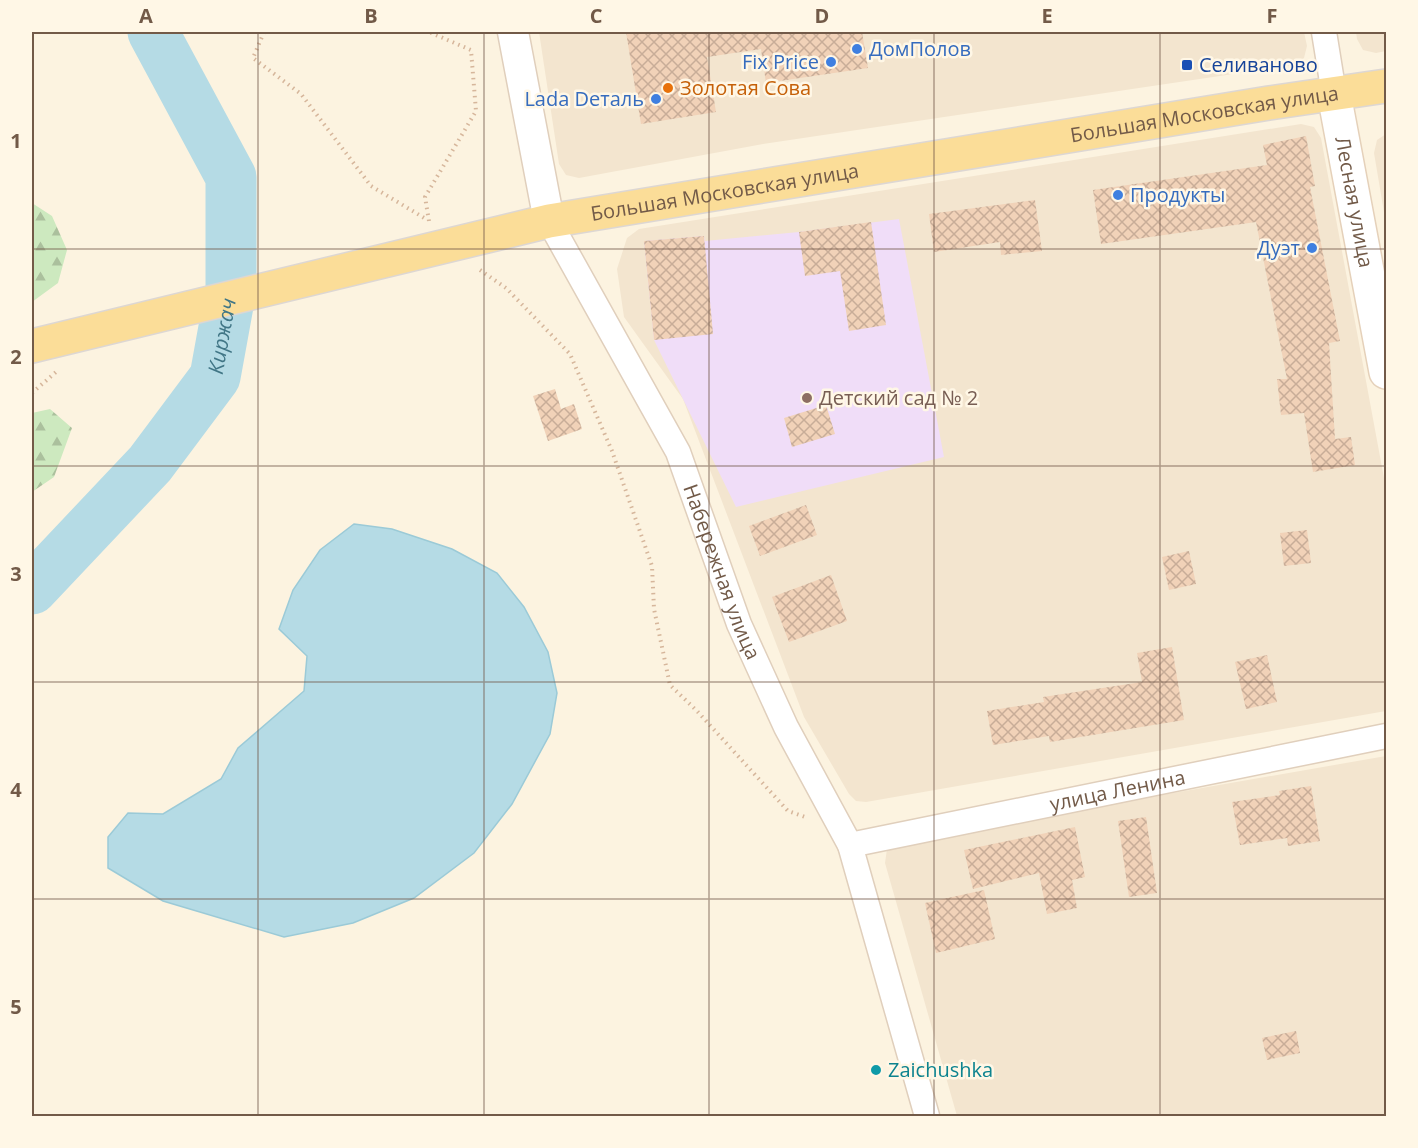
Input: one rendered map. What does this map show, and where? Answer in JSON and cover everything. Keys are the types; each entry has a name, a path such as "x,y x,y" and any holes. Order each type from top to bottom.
{"main road":[{"name":"Большая Московская улица","path":"32,346 423,243 437,247 549,221 1386,86"},
{"name":"Лесная улица","path":"1334,94 1386,372"}],"street":[{"name":"Набережная улица","path":"513,32 549,221 678,452 739,624 786,727 846,838 927,1116"},
{"name":"Лесная улица","path":"1324,32 1334,94"},
{"name":"улица Ленина","path":"846,838 1386,735"}],"path":[{"path":"264,32 253,58 301,94 371,186 429,221"},
{"path":"423,243 429,221 425,197 476,111 471,50 429,32"},
{"path":"471,271 480,269 506,288 570,354 612,451 652,566 654,609 670,685 698,711 788,811 846,838"},
{"path":"32,393 57,372"}],"shaded area":[{"path":"539,32 1304,32 1307,46 1304,58 1293,65 763,144 579,178 566,175 559,164"},
{"path":"1356,32 1386,32 1386,51 1376,53 1363,50"},
{"path":"1301,124 1314,127 1321,138 1386,489 1386,711 866,802 856,801 849,794 804,717 683,399 624,317 617,269 627,238 639,229"},
{"path":"1386,134 1386,224 1374,153 1377,140"},
{"name":"Детский сад № 2","path":"899,219 944,457 736,507 654,340 644,241 704,236 705,241"},
{"path":"1386,756 1386,1116 957,1116 885,863 887,849 898,841"}],"green space":[{"path":"32,203 52,216 67,250 58,283 32,302"},
{"path":"50,409 72,428 54,477 32,492 32,413"}],"water":[{"path":"354,524 392,529 452,549 497,573 524,607 548,652 557,693 550,734 512,804 474,853 414,898 353,923 284,937 163,901 108,868 108,837 128,813 163,814 221,779 238,748 304,691 307,656 279,629 293,590 320,550"}],"building":[{"path":"626,32 862,32 868,68 766,83 761,49 707,57 716,112 641,124"},
{"path":"1306,136 1315,186 1310,187 1340,341 1329,343 1335,439 1351,437 1355,465 1313,472 1304,413 1281,415 1277,379 1287,379 1256,222 1101,244 1093,190 1267,165 1263,145"},
{"path":"1035,200 1042,251 1001,255 1000,242 934,252 929,214"},
{"path":"871,222 886,325 849,331 840,271 805,276 799,232"},
{"path":"704,236 713,334 654,340 644,241"},
{"path":"555,389 561,409 574,404 582,429 548,441 533,396"},
{"path":"826,405 835,434 792,447 784,418"},
{"path":"806,505 817,535 760,556 749,526"},
{"path":"1307,530 1311,563 1284,566 1280,533"},
{"path":"1189,551 1196,584 1169,590 1162,557"},
{"path":"831,575 847,621 789,642 772,597"},
{"path":"1172,647 1184,720 1050,742 1049,736 993,745 987,711 1044,702 1043,697 1142,682 1137,653"},
{"path":"1267,655 1277,702 1246,709 1235,662"},
{"path":"1311,786 1320,841 1288,846 1287,838 1240,845 1232,802 1280,795 1279,791"},
{"path":"1146,817 1157,893 1129,897 1118,821"},
{"path":"1075,827 1085,877 1072,880 1077,908 1047,914 1039,873 973,889 964,850"},
{"path":"984,890 995,939 936,953 925,903"},
{"path":"1296,1031 1300,1053 1267,1060 1262,1038"}],"waterway":[{"name":"Киржач","path":"32,589 150,464 215,377 231,289 231,177 153,32"}],"place":[{"name":"ДомПолов","path":"857,49"},
{"name":"Fix Price","path":"831,62"},
{"name":"Селиваново","path":"1187,65"},
{"name":"Золотая Сова","path":"668,88"},
{"name":"Lada Dеталь","path":"656,99"},
{"name":"Продукты","path":"1118,195"},
{"name":"Дуэт","path":"1312,248"},
{"name":"Детский сад № 2","path":"807,398"},
{"name":"Zaichushka","path":"876,1070"}]}
